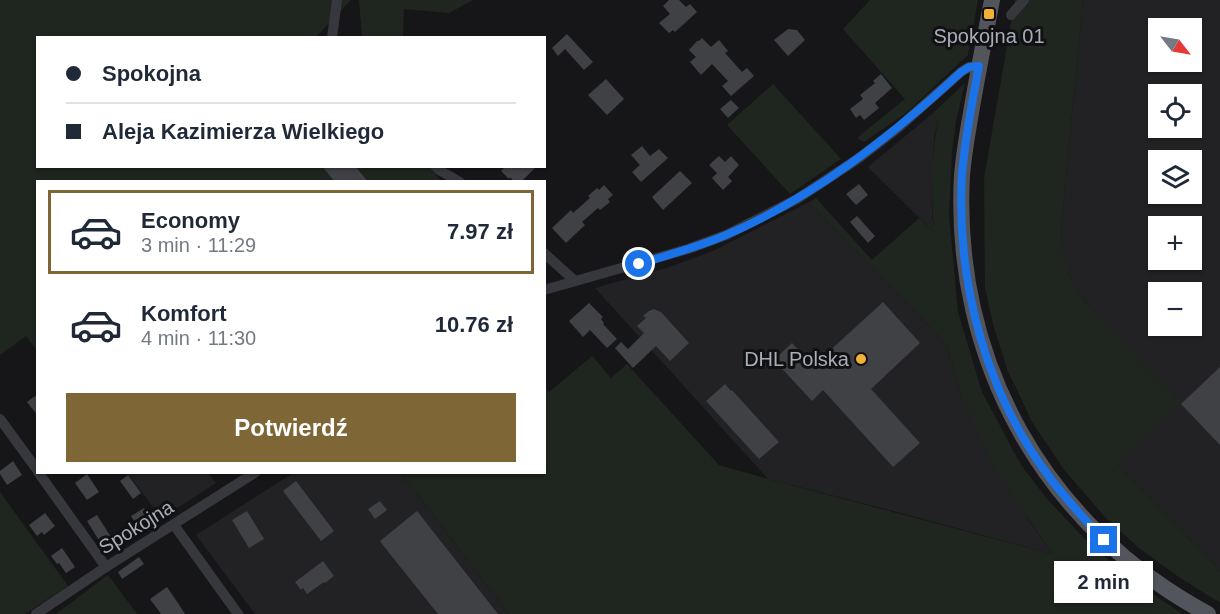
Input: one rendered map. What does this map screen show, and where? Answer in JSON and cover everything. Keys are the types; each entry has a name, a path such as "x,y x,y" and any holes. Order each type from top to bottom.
{"main road":[{"path":"992,0 967,136 962,173 961,219 969,292 977,326 992,371 1024,439 1049,477 1084,519 1104,540 1143,572 1208,614"}],"street":[{"path":"332,36 337,0"},
{"path":"1011,15 1024,0"},
{"path":"546,289 688,249 726,235 797,199 859,158 898,128 961,72 969,67 979,66"},
{"path":"437,168 456,180"},
{"path":"546,255 575,281"},
{"path":"0,419 36,469"},
{"path":"39,474 106,567"},
{"name":"Spokojna","path":"36,614 253,474"},
{"path":"174,525 238,614"}],"shaded area":[{"path":"0,0 351,0 317,36 36,36 36,168 430,168 440,180 36,180 36,350 26,336 0,355"},
{"path":"359,0 473,0 449,13 404,9 403,36 362,36"},
{"path":"870,0 978,0 968,55 906,113 864,142 857,138 905,99 843,29"},
{"path":"1015,0 1083,0 1061,228 1064,259 1074,285 1086,303 1180,403 1117,464 1220,571 1220,602 1140,549 1106,518 1065,471 1032,422 1007,369 985,288 984,178"},
{"path":"1083,0 1220,0 1220,571 1117,464 1118,339 1075,287 1062,253 1061,228"},
{"path":"965,83 956,121 952,152 949,215 958,312 982,392 1021,465 1048,500 1082,536 1112,563 1183,614 509,614 402,474 546,474 546,388 549,392 592,356 611,378 627,364 719,465 1052,554 994,467 962,397 946,344 809,202 816,198 872,260 919,218 934,232 932,176 938,121 932,114"},
{"path":"773,84 841,159 790,194 727,125"},
{"path":"932,114 938,120 934,139 932,216 935,233 868,167"},
{"name":"DHL Polska","path":"809,202 946,344 962,397 1030,522 1052,554 768,479 595,288 673,266 715,250"},
{"path":"128,474 209,474 216,483 162,518"},
{"path":"291,474 402,474 509,614 255,614 196,535"},
{"path":"0,492 68,586 25,614 0,614"},
{"path":"108,575 137,614 56,614"}],"building":[{"path":"669,0 679,0 686,7 690,4 697,12 675,32 673,30 669,33 659,23 670,14 663,6"},
{"path":"788,29 797,30 805,40 788,56 774,40"},
{"path":"567,34 593,62 584,70 565,49 558,56 552,48"},
{"path":"702,38 711,47 719,40 728,51 725,53 742,72 747,68 754,76 731,96 722,86 728,81 712,64 701,75 690,62 696,57 689,50"},
{"path":"881,74 892,88 875,103 879,108 864,120 860,115 856,118 850,109 863,99 860,95 875,83 873,81"},
{"path":"606,79 624,99 607,115 588,95"},
{"path":"731,100 739,108 728,118 720,109"},
{"path":"642,146 650,156 659,149 668,158 641,182 632,172 640,165 631,155"},
{"path":"719,156 725,162 731,156 739,165 728,177 732,181 723,190 712,178 717,173 709,165"},
{"path":"324,168 357,168 366,180 333,180"},
{"path":"504,168 535,168 523,180 512,180 510,177 509,179 501,171"},
{"path":"680,171 692,183 663,210 652,197"},
{"path":"859,184 868,195 856,205 846,194"},
{"path":"604,185 613,195 608,199 610,202 600,210 598,208 582,222 585,225 566,243 552,228 571,210 573,213 590,198 588,196 597,188 599,190"},
{"path":"857,216 875,236 868,243 850,222"},
{"path":"883,302 920,343 871,389 920,443 893,467 823,390 812,401 774,360 792,343 813,366"},
{"path":"589,303 603,317 601,319 603,324 617,339 607,348 590,330 583,337 569,321"},
{"path":"654,309 661,312 689,343 670,361 656,346 633,368 615,348 621,342 628,349 644,333 637,326 646,318 643,316"},
{"path":"1220,367 1220,445 1181,404"},
{"path":"725,384 779,442 759,459 706,401"},
{"path":"36,395 36,413 27,402"},
{"path":"13,461 22,475 7,485 0,471"},
{"path":"87,474 99,492 87,500 75,483"},
{"path":"128,475 141,493 133,499 120,481"},
{"path":"296,481 334,531 321,541 283,491"},
{"path":"380,501 387,510 375,519 368,509"},
{"path":"144,508 153,522 140,530 131,516"},
{"path":"247,511 264,539 249,548 232,520"},
{"path":"417,511 498,614 438,614 386,549 380,541"},
{"path":"45,513 55,526 44,535 42,532 37,536 29,525"},
{"path":"97,515 116,545 106,552 87,521"},
{"path":"62,548 75,567 66,573 51,556"},
{"path":"139,557 144,564 122,579 118,572"},
{"path":"323,561 334,576 307,594 295,582"},
{"path":"167,587 185,614 161,614 150,599"}],"place":[{"name":"Spokojna 01","path":"989,14"},
{"name":"DHL Polska","path":"861,359"}],"route":[{"path":"639,264 726,235 797,199 859,158 898,128 961,72 969,67 979,66 962,173 961,219 964,260 977,326 997,384 1024,439 1049,477 1104,540"}]}
